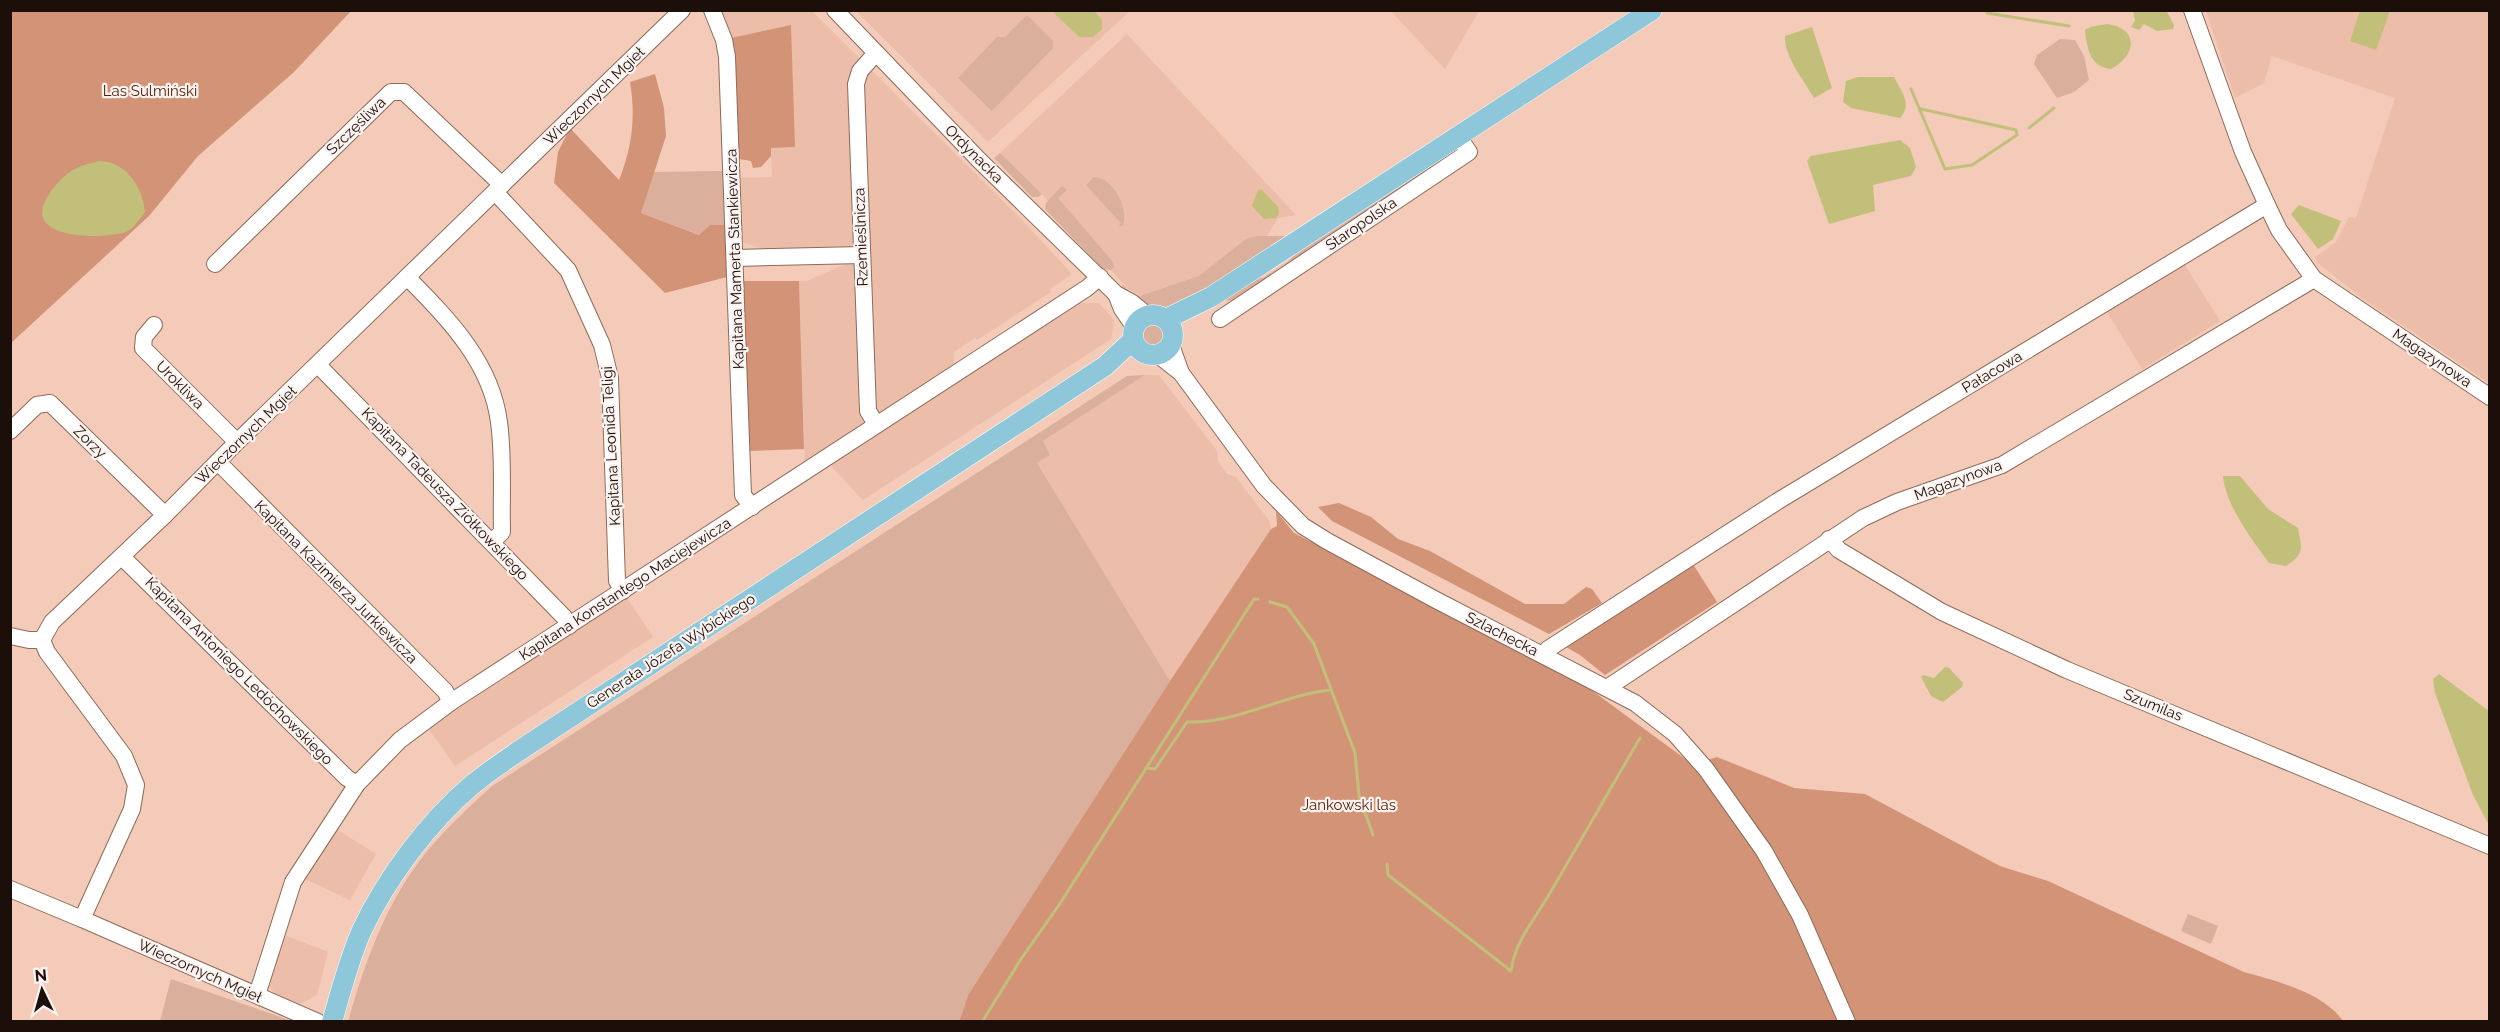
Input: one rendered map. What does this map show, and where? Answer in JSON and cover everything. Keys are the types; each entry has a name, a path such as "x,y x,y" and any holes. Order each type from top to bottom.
{"main road":[{"name":"Staropolska","path":"1153,336 1652,10"},
{"name":"Generała Józefa Wybickiego","path":"332,1022 355,949 379,898 406,858 433,825 471,786 540,737 1153,336"}],"street":[{"name":"Wieczornych Mgieł","path":"42,640 52,622 122,557 237,442 682,10"},
{"name":"Kapitana Mamerta Stankiewicza","path":"712,10 724,40 727,57 743,495 752,507"},
{"name":"Ordynacka","path":"835,10 979,160 1116,294 1131,302 1153,336"},
{"path":"2192,10 2243,152 2267,205"},
{"name":"Rzemieślnicza","path":"876,53 860,71 856,84 868,411 876,424"},
{"name":"Szczęśliwa","path":"215,264 391,92 404,92 498,188"},
{"name":"Staropolska","path":"1220,319 1469,152 1458,136"},
{"name":"Kapitana Leonida Teligi","path":"498,188 568,270 602,345 610,378 617,581 623,591"},
{"name":"Magazynowa","path":"2267,205 2280,230 2314,279 2490,398"},
{"name":"Pałacowa","path":"1544,655 1548,649 1638,589 1768,508 2267,205"},
{"path":"735,258 861,255"},
{"path":"406,277 455,327 469,347 494,399 500,434 502,532 492,542"},
{"name":"Kapitana Konstantego Maciejewicza","path":"256,995 293,882 357,784 400,740 452,702 1087,288 1100,277"},
{"name":"Magazynowa","path":"1607,688 1863,518 1897,501 2002,465 2314,279"},
{"path":"1211,297 1215,302 1237,306"},
{"name":"Urokliwa","path":"154,325 144,337 143,348 237,442"},
{"name":"Szlachecka","path":"1153,336 1264,486 1303,526 1436,600 1635,703 1660,720 1696,756 1735,807 1764,851 1800,915 1847,1022"},
{"name":"Kapitana Tadeusza Ziółkowskiego","path":"318,365 492,542 564,617 569,626"},
{"name":"Zorzy","path":"10,431 37,405 50,403 165,515"},
{"name":"Kapitana Kazimierza Jurkiewicza","path":"218,462 445,692 452,702"},
{"name":"Szumilas","path":"1829,539 1839,550 1942,612 2067,670 2490,846"},
{"name":"Kapitana Antoniego Ledóchowskiego","path":"122,557 347,778 357,784"},
{"path":"10,636 42,640 47,652 124,756 136,785 132,808 82,919"},
{"name":"Wieczornych Mgieł","path":"10,889 318,1022"}],"shaded area":[{"path":"2166,10 2174,25 2173,29 2157,31 2144,24 2139,30 2131,27 2135,20 2133,11"},
{"path":"722,11 812,11 1022,220 1072,274 1050,289 1051,292 977,340 975,338 954,352 953,366 805,463 799,281 807,281 846,264 845,248 763,249 742,242 739,178 772,177 771,148 794,147 791,25 731,38"},
{"path":"856,11 1130,11 988,142"},
{"path":"1052,11 1094,11 1102,20 1102,29 1093,37 1079,37"},
{"path":"1391,11 1479,11 1445,69"},
{"path":"2206,11 2489,11 2489,383 2365,300 2314,258 2336,242 2349,217 2356,218 2395,98 2272,56 2264,83 2235,98"},
{"path":"2360,11 2390,11 2376,50 2350,41"},
{"path":"1027,15 1053,41 1053,48 992,111 958,78 997,37 1005,37"},
{"path":"2107,24 2125,31 2131,43 2126,57 2111,69 2104,68 2094,61 2087,44 2085,30"},
{"path":"1812,27 1832,88 1814,98 1791,60 1785,36"},
{"path":"1127,34 1296,215 1278,218 1265,239 1182,293 1146,298 1128,289 1042,194 1000,153"},
{"path":"2060,39 2075,40 2084,56 2089,80 2074,92 2057,98 2034,64 2037,55"},
{"path":"1858,77 1894,77 1906,103 1904,113 1900,118 1851,108 1843,102 1846,81"},
{"path":"1900,140 1910,148 1916,167 1911,176 1873,185 1875,211 1829,224 1807,161 1811,156"},
{"path":"1456,147 1460,151 1234,301 1222,300 1289,261 1305,243"},
{"path":"1000,153 1042,194 1032,197 994,158"},
{"path":"100,161 110,162 126,171 141,194 145,212 132,229 118,234 94,236 68,234 48,225 42,213 45,201 53,189 70,172"},
{"path":"723,171 725,225 710,225 700,235 641,213 654,172"},
{"path":"1094,177 1107,183 1118,195 1124,211 1123,226 1119,226 1121,223 1086,185"},
{"path":"1062,186 1067,190 1058,198 1113,262 1114,267 1111,270 1103,269 1045,209 1046,203"},
{"path":"1258,190 1262,190 1278,207 1279,214 1276,218 1264,219 1252,206"},
{"path":"2299,205 2341,221 2333,239 2318,249 2291,214"},
{"path":"1257,236 1292,236 1190,301 1158,310 1142,304 1123,290 1122,284 1132,294 1140,296 1199,276 1246,239"},
{"path":"2176,265 2185,265 2220,321 2142,369 2104,307"},
{"path":"1080,303 1099,303 1114,320 1111,339 863,500 831,466"},
{"path":"1154,323 1159,324 1165,330 1165,340 1159,346 1154,347 1149,346 1143,340 1142,335 1143,330 1149,324"},
{"path":"1145,375 1159,375 1217,451 1218,461 1227,474 1236,477 1270,522 1271,529 1170,681 1037,463 1050,455 1042,442"},
{"path":"1145,375 1043,441 1050,455 1037,463 1170,681 968,995 959,1021 348,1022 377,937 408,877 437,839 492,786 1127,376"},
{"path":"2223,476 2240,476 2268,509 2298,528 2301,550 2296,558 2286,566 2269,563 2247,532 2229,499"},
{"path":"627,598 653,637 455,766 428,728"},
{"path":"1945,667 1949,668 1963,683 1962,687 1943,702 1931,696 1921,677 1923,675 1934,678"},
{"path":"2439,674 2489,711 2489,825 2473,795 2435,693 2433,679"},
{"path":"336,829 376,854 350,900 305,879"},
{"path":"2188,914 2218,926 2211,944 2181,931"},
{"path":"282,934 328,952 317,995 298,1005 274,994 269,983"},
{"path":"171,979 292,1021 160,1021"}],"green space":[{"name":"Las Sulmiński","path":"11,11 351,11 294,72 198,156 149,216 11,343","holes":["67,174 100,236 87,235 43,206"]},
{"path":"791,25 795,147 771,148 771,156 761,167 753,168 751,161 739,159 735,54 731,38"},
{"path":"655,74 664,108 666,136 641,213 699,235 710,225 725,225 727,277 665,293 554,183 558,152 570,128 619,180 632,132 633,108 630,82"},
{"path":"743,281 799,281 804,449 748,451"},
{"path":"1339,503 1371,517 1398,539 1430,551 1525,604 1564,604 1586,587 1592,589 1602,603 1549,634 1332,521 1318,507"},
{"name":"Jankowski las","path":"1276,511 1294,533 1575,678 1692,764 1717,757 1794,788 1865,794 2000,866 2048,881 2244,972 2311,995 2324,1002 2343,1021 959,1022 968,995 1170,681 1271,529 1277,526"},
{"path":"1691,561 1717,602 1605,675 1580,655 1559,643"}],"waterway":[{"path":"1987,13 2069,26"},
{"path":"1911,89 1945,169 1972,165 2017,135 2016,130 1921,109"},
{"path":"2029,128 2054,108"},
{"path":"982,1022 1254,599 1258,599"},
{"path":"1270,602 1287,607 1314,644 1355,753 1359,795 1373,835"},
{"path":"1146,768 1155,769 1187,722 1223,719 1294,697 1330,690"},
{"path":"1387,864 1388,875 1511,971 1513,960 1526,930 1640,738"}]}
